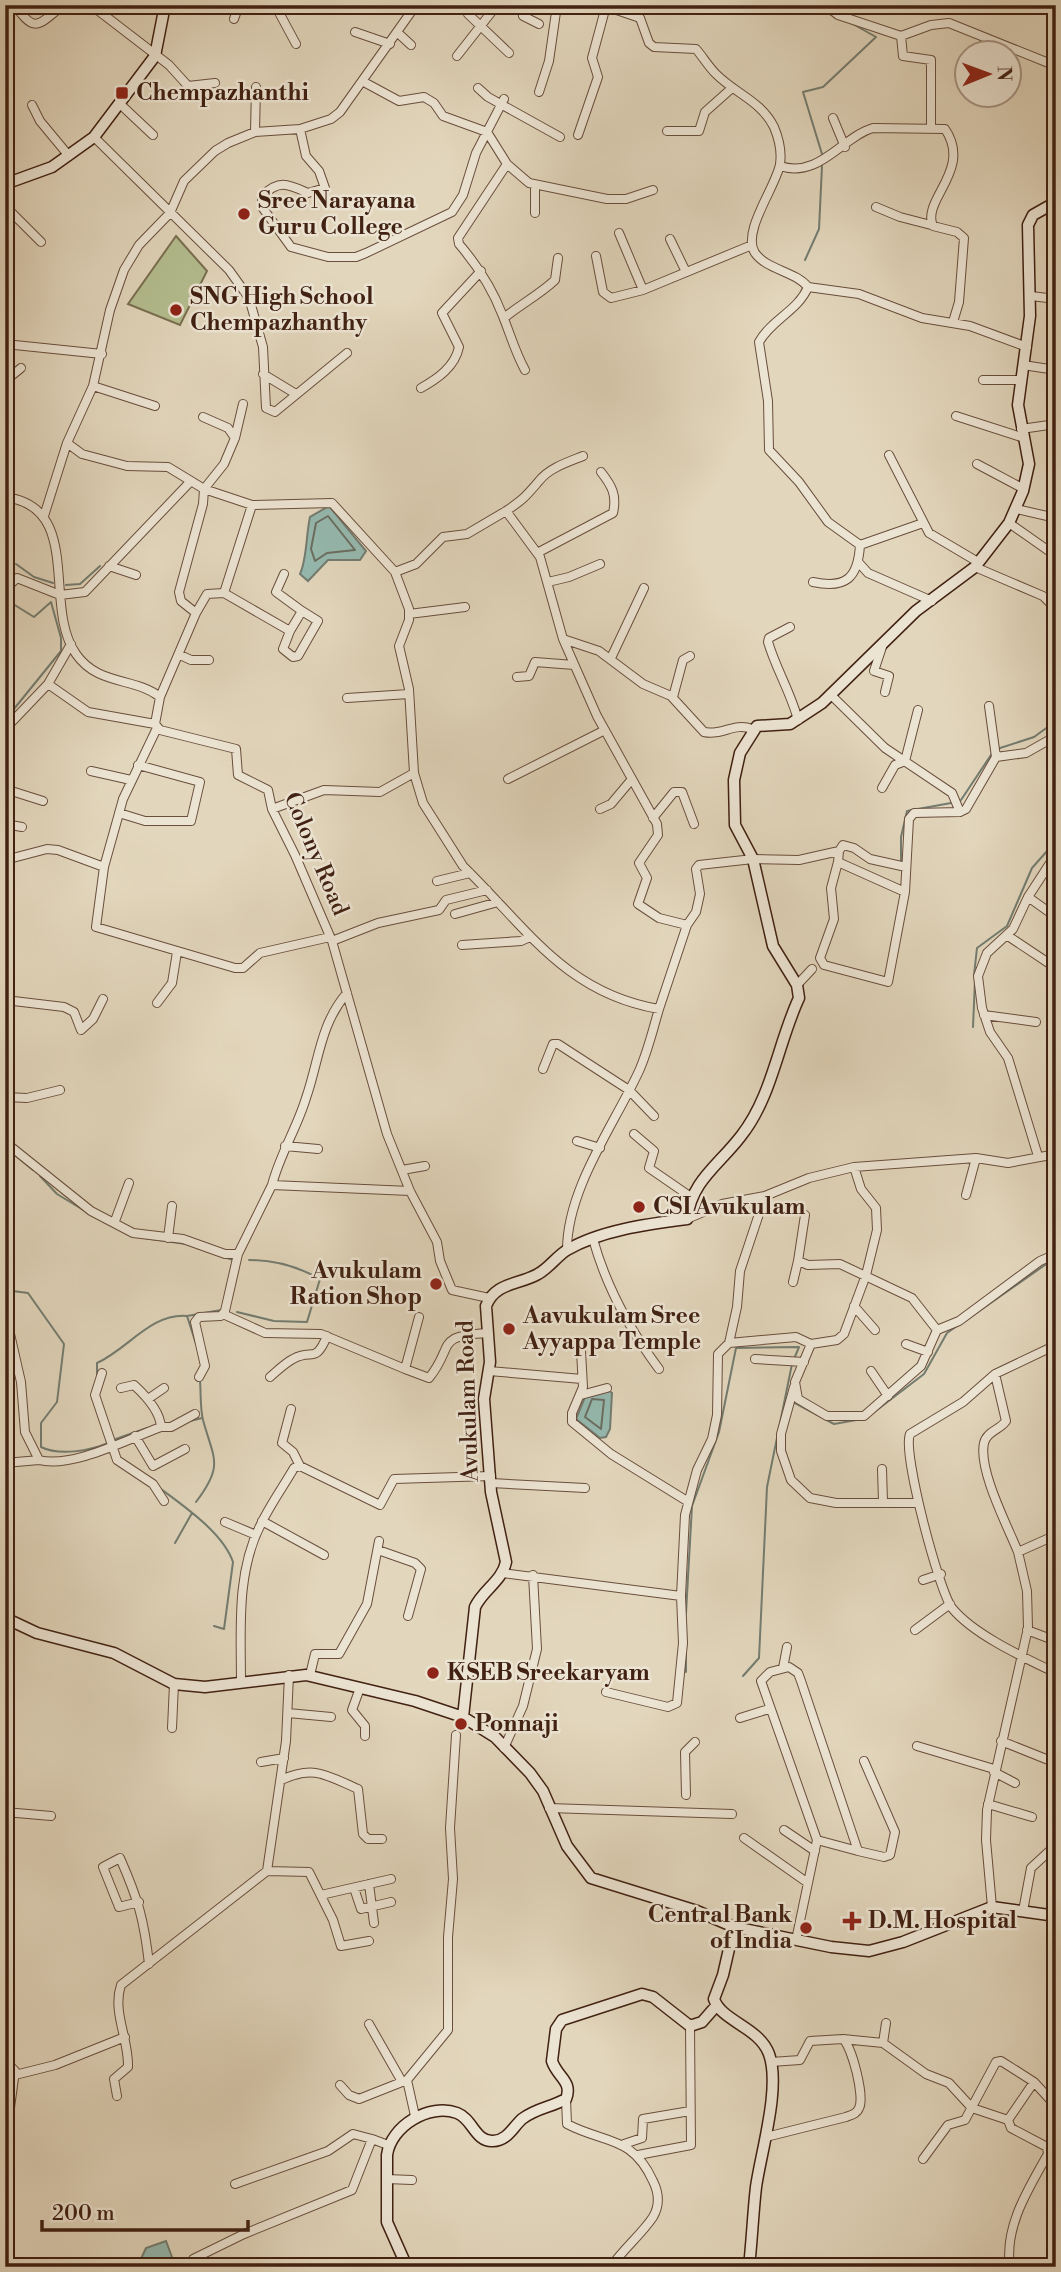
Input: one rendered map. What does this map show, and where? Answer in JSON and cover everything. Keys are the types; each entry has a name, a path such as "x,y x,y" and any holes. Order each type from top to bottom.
{"main road":[{"path":"5,184 52,167 94,137 155,56 165,5"},
{"path":"687,1219 691,1197 697,1184 741,1137 757,1114 799,998 797,985 773,946 753,859 735,825 734,780 740,753 752,729 761,724 790,724 830,694 882,647 916,611 976,564 1010,523 1024,489 1029,456 1022,434 1020,380 1027,347 1031,296 1028,225 1033,215 1056,202"},
{"name":"Avukulam Road","path":"502,1573 506,1562 505,1549 491,1480 484,1399 489,1371 486,1306 489,1298 500,1288 540,1273 567,1250 593,1239 687,1219"},
{"path":"463,1717 475,1607 482,1593 502,1573"},
{"path":"5,1618 37,1633 114,1653 174,1684 196,1687 289,1675 310,1675 463,1717 495,1737 530,1773 543,1791 575,1859 591,1878 697,1911 734,1927 851,1951 869,1951 903,1942 992,1908 1056,1916"},
{"path":"734,1927 723,1975 714,1999 716,2006 751,2031 767,2049 771,2062 766,2137 756,2186 749,2267"},
{"path":"407,2267 387,2222 386,2179 388,2145 415,2116 438,2110 455,2112 467,2119 481,2138 491,2142 502,2140 533,2111 566,2099 569,2089 567,2082 552,2061 556,2029 562,2020 642,1994 653,1997 690,2026 702,2022 716,2006"}],"street":[{"path":"15,5 28,23 33,25 41,24 64,5"},
{"path":"91,5 181,75 188,86 215,83"},
{"path":"234,19 239,5"},
{"path":"275,5 296,44"},
{"path":"44,516 67,443 93,386 110,310 124,270 139,245 170,213 184,181 209,156 228,143 255,132 300,128 331,119 353,97 416,5"},
{"path":"457,56 497,5"},
{"path":"521,5 523,16 539,24"},
{"path":"538,92 549,61 557,5"},
{"path":"814,5 833,8 901,36 931,25 949,23 1056,66"},
{"path":"578,135 598,77 592,58 604,6 640,18 649,43 654,47 696,49 715,74 758,104 767,115 781,146 780,166 762,202 752,244 756,255 800,278 808,287 859,294 922,318 953,322 1027,347"},
{"path":"468,14 509,53"},
{"path":"355,32 390,44"},
{"path":"398,33 411,45"},
{"path":"901,36 903,56 931,60 932,128"},
{"path":"362,81 400,101 424,97 434,103 443,116 486,132 507,164 535,185 607,200 626,199 653,191"},
{"path":"255,132 256,87"},
{"path":"478,88 560,137"},
{"path":"667,131 699,131 705,112 732,88"},
{"path":"300,128 306,156 324,180 325,188 308,193 285,182 273,185 262,196 262,207 291,247 342,257 366,253 452,212 463,195 476,153 503,101"},
{"path":"120,104 153,135"},
{"path":"32,105 40,121 69,156"},
{"path":"833,118 845,147"},
{"path":"780,166 798,169 831,156 863,131 873,128 945,129 953,163 951,175 931,215 931,225"},
{"path":"94,137 229,270 249,298 263,347 266,408 275,412 347,353"},
{"path":"507,164 458,238 459,244 481,271 525,370"},
{"path":"535,185 535,213"},
{"path":"5,206 41,242"},
{"path":"876,207 900,218 957,232 964,238 959,302 953,322"},
{"path":"619,233 643,290"},
{"path":"670,239 686,272"},
{"path":"596,256 603,292 611,298 643,290 752,244"},
{"path":"504,318 532,301 555,280 558,258"},
{"path":"421,388 437,379 454,360 458,347 442,313 481,271"},
{"path":"808,287 802,301 764,333 759,342 768,401 769,450 800,482 828,522 860,545"},
{"path":"5,295 9,309 5,316"},
{"path":"1031,296 1056,299"},
{"path":"5,344 102,354"},
{"path":"1023,365 1056,370"},
{"path":"5,381 21,368"},
{"path":"263,374 296,394"},
{"path":"983,380 1020,380"},
{"path":"93,386 155,406"},
{"path":"197,613 181,601 179,592 203,504 204,489 224,464 235,438 243,404"},
{"path":"956,416 1022,434 1056,424"},
{"path":"203,417 228,428 235,438"},
{"path":"67,443 82,454 127,466 169,467 204,489 253,505 332,503 395,572 409,614 399,646 409,694 414,773 423,803 449,847 530,937 571,975 610,996 659,1009"},
{"path":"889,455 922,523 942,541 976,564 1043,596 1056,609"},
{"path":"395,572 416,564 443,537 467,534 506,511 533,493 538,481 550,472 583,456"},
{"path":"977,464 1024,489"},
{"path":"537,553 613,513 613,486 601,472"},
{"path":"5,589 17,578 60,595 85,592 191,481"},
{"path":"5,498 30,504 44,516 57,547 60,595 71,645 76,655 91,670 160,697"},
{"path":"224,593 253,505"},
{"path":"1016,509 1056,517"},
{"path":"506,511 537,553 574,665 605,730 653,818 658,835 639,863 647,878 638,904 659,918 687,925"},
{"path":"860,545 922,523"},
{"path":"1010,523 1056,556"},
{"path":"813,582 837,584 849,579 859,564 860,545"},
{"path":"548,582 569,578 600,564"},
{"path":"859,564 868,573 932,601"},
{"path":"109,566 136,575"},
{"path":"284,574 276,592 318,621 296,657 282,649 302,611"},
{"path":"611,658 644,588"},
{"path":"290,631 224,593 207,594 160,697 156,726 131,780 104,867 96,927 177,952 243,968 260,953 331,939 378,923 439,910 446,900 487,890"},
{"path":"409,614 466,607"},
{"path":"790,627 769,638 768,642 793,700 798,720"},
{"path":"564,639 589,646 611,658 643,684 673,697 704,732 719,732 744,725 752,729"},
{"path":"5,729 48,684 71,645"},
{"path":"882,647 874,671 889,676 885,692"},
{"path":"180,655 191,660 209,660"},
{"path":"673,697 683,660 690,656"},
{"path":"517,677 529,676 535,662 574,665"},
{"path":"48,684 88,712 156,726"},
{"path":"347,698 409,694"},
{"path":"830,694 885,748 953,793 960,812"},
{"path":"906,867 870,859 854,848 843,845 831,888 834,919 820,958 824,965 888,982 905,892 909,819 914,813 960,812 971,804 996,757 989,706"},
{"path":"905,761 918,710"},
{"name":"Colony Road","path":"156,726 236,749 238,775 268,790 272,809 331,939 370,1083 410,1191 437,1242 440,1261 452,1290 489,1298"},
{"path":"508,779 605,730"},
{"path":"996,757 1037,749 1056,736"},
{"path":"882,788 895,765 905,761"},
{"path":"120,813 145,821 191,821 200,782 138,765"},
{"path":"91,771 131,780"},
{"path":"272,809 324,790 380,792 414,773"},
{"path":"600,809 611,804 632,779"},
{"path":"5,789 43,801"},
{"path":"653,818 674,792 682,792 694,824"},
{"path":"5,824 22,827"},
{"path":"5,860 47,849 58,850 104,867"},
{"path":"567,1250 567,1234 574,1205 640,1069 687,925 696,912 700,894 696,876 699,865 753,859 800,860 839,852"},
{"path":"1038,1156 1008,1058 990,1032 984,1014 978,976 982,962 993,947 1008,936 1028,897 1056,854"},
{"path":"838,862 905,892"},
{"path":"872,875 887,863"},
{"path":"438,881 470,873"},
{"path":"1028,897 1056,917"},
{"path":"454,914 498,902"},
{"path":"1008,936 1056,968"},
{"path":"462,945 521,941 530,937"},
{"path":"157,1003 172,983 177,952"},
{"path":"797,985 812,969"},
{"path":"223,1314 238,1254 272,1185 285,1146 306,1099 326,1026 335,1006 347,993"},
{"path":"5,1000 64,1007 74,1012 81,1030 93,1019 103,999"},
{"path":"984,1014 1036,1022"},
{"path":"543,1069 553,1044 558,1044 629,1090 654,1116"},
{"path":"5,1097 27,1098 60,1090"},
{"path":"634,1134 654,1151 649,1168 691,1197"},
{"path":"578,1141 600,1148"},
{"path":"5,1142 90,1211 145,1237 183,1239 225,1254 238,1254"},
{"path":"285,1146 318,1149"},
{"path":"687,1219 722,1204 765,1196 809,1178 854,1167 976,1158 999,1163 1056,1154"},
{"path":"966,1195 976,1158"},
{"path":"402,1170 425,1166"},
{"path":"729,1343 796,1337 811,1344 837,1340 844,1334 866,1275 877,1230 877,1213 861,1189 854,1167"},
{"path":"115,1221 129,1183"},
{"path":"272,1185 410,1191"},
{"path":"606,1692 668,1707 677,1703 683,1643 681,1596 687,1501 697,1470 712,1439 717,1415 718,1354 729,1343 737,1307 740,1271 765,1196"},
{"path":"168,1238 172,1206"},
{"path":"793,1282 805,1215"},
{"path":"593,1239 597,1257 636,1339 659,1369"},
{"path":"795,1382 798,1399 817,1412 838,1419 864,1416 921,1366 937,1330 959,1321 1040,1261 1056,1254"},
{"path":"798,1261 808,1265 840,1264 866,1275 912,1298 937,1330"},
{"path":"854,1306 875,1330"},
{"path":"5,1312 21,1382 25,1432 39,1461"},
{"path":"199,1377 205,1366 195,1322 199,1317 223,1314 265,1333 327,1336 429,1378 437,1368 445,1344 460,1334 487,1333"},
{"path":"405,1369 419,1317"},
{"path":"270,1377 295,1357 314,1356 321,1352 327,1336"},
{"path":"811,1344 795,1382 781,1434 781,1451 791,1480 810,1497 836,1503 918,1503"},
{"path":"906,1344 928,1352"},
{"path":"1056,1346 995,1374 964,1402 910,1434 907,1441 918,1503 950,1604 970,1624 1052,1672 1056,1661"},
{"path":"581,1351 581,1395 572,1413 572,1422 611,1454 687,1501"},
{"path":"755,1359 804,1362"},
{"path":"489,1371 582,1379"},
{"path":"872,1371 888,1396"},
{"path":"102,1373 94,1395 117,1460 153,1484 164,1501"},
{"path":"992,1908 986,1840 988,1804 1027,1630 1027,1591 1018,1552 990,1480 984,1455 988,1436 1006,1421 995,1374"},
{"path":"121,1388 134,1385 148,1399 161,1427"},
{"path":"148,1399 164,1388"},
{"path":"581,1395 607,1388"},
{"path":"291,1409 282,1443 293,1452 299,1466 380,1505 394,1479 491,1480 585,1488"},
{"path":"5,1463 59,1461 111,1446 161,1427 171,1427 195,1414"},
{"path":"135,1436 153,1466 186,1449"},
{"path":"241,1683 242,1589 256,1535 294,1468 299,1466"},
{"path":"882,1469 883,1502"},
{"path":"262,1521 324,1555"},
{"path":"225,1522 256,1535"},
{"path":"1018,1552 1056,1535"},
{"path":"310,1675 315,1654 338,1654 367,1604 378,1545 415,1563 421,1569 408,1616"},
{"path":"502,1573 681,1596"},
{"path":"923,1580 941,1574"},
{"path":"504,1748 523,1706 537,1649 533,1575"},
{"path":"915,1630 950,1604"},
{"path":"1027,1630 1056,1641"},
{"path":"783,1668 787,1647"},
{"path":"796,1940 817,1840 769,1709 761,1681 767,1674 783,1668 794,1670 801,1681 858,1851"},
{"path":"267,1871 284,1758 289,1675"},
{"path":"172,1728 174,1684"},
{"path":"359,1688 352,1710 365,1726 365,1736"},
{"path":"740,1718 769,1709"},
{"path":"288,1713 331,1717"},
{"path":"340,2085 359,2099 379,2093 404,2080 448,2030 448,1937 453,1879 450,1828 456,1735"},
{"path":"1001,1741 1056,1763"},
{"path":"686,1795 685,1752 695,1742"},
{"path":"917,1746 994,1770 1015,1783"},
{"path":"261,1762 284,1758"},
{"path":"817,1840 884,1857 890,1855 895,1832 864,1761"},
{"path":"281,1780 301,1771 311,1771 358,1789 363,1834 368,1839 382,1839"},
{"path":"988,1804 1032,1817"},
{"path":"549,1808 732,1814"},
{"path":"5,1812 51,1816"},
{"path":"783,1830 815,1851"},
{"path":"744,1839 808,1883"},
{"path":"1023,1911 1031,1868 1056,1845"},
{"path":"139,1902 119,1907 103,1867 120,1858 139,1902 145,1920 149,1964"},
{"path":"117,2096 114,2079 128,2067 125,2037 116,1999 119,1992 130,1976 267,1871 309,1872 341,1946 369,1941"},
{"path":"321,1895 391,1880"},
{"path":"369,1884 374,1923"},
{"path":"355,1888 358,1908 391,1902"},
{"path":"883,2043 886,2022"},
{"path":"369,2024 404,2080 415,2116"},
{"path":"638,2155 691,2145 690,2026"},
{"path":"15,2076 55,2065 125,2037"},
{"path":"766,2137 796,2132 857,2112 861,2097 849,2044 843,2039"},
{"path":"771,2062 800,2060 810,2041 843,2039 883,2043 926,2074 949,2083 972,2108 1007,2120 1012,2128 1047,2147 1048,2154 1026,2193 1012,2231 1008,2249 1010,2267"},
{"path":"5,2060 11,2064 15,2076 5,2144"},
{"path":"923,2159 948,2125 965,2120 996,2062 1001,2062 1034,2082 1056,2106"},
{"path":"1007,2120 1034,2082"},
{"path":"566,2099 567,2124 624,2144 638,2155 650,2175 659,2201 654,2216 611,2267"},
{"path":"624,2144 642,2138 643,2119 690,2111"},
{"path":"235,2183 328,2151 353,2134 388,2145"},
{"path":"193,2259 244,2234 352,2190 372,2139"},
{"path":"386,2179 412,2180"},
{"path":"5,2261 8,2267"}],"green space":[{"path":"176,236 207,271 180,325 128,304"}],"water":[{"path":"329,506 366,551 360,560 328,560 308,581 300,574 310,517"},
{"path":"608,1390 612,1393 610,1429 606,1437 600,1438 576,1419 587,1392"},
{"path":"166,2241 175,2265 143,2267 139,2263 146,2248"}],"waterway":[{"path":"822,154 803,92 823,87 876,37 853,24"},
{"path":"805,260 819,229 822,166"},
{"path":"16,564 34,577 53,583"},
{"path":"66,585 80,584 100,566"},
{"path":"5,599 34,617 51,602 61,638 61,651 5,720"},
{"path":"997,749 1034,737 1056,721"},
{"path":"961,800 993,752"},
{"path":"901,861 901,837 907,811 951,803"},
{"path":"974,975 977,948 1007,926 1032,868 1056,841"},
{"path":"973,1027 975,980"},
{"path":"10,1151 33,1170"},
{"path":"40,1176 57,1194 85,1211"},
{"path":"144,1238 186,1244 233,1260"},
{"path":"237,1312 274,1321 307,1322 320,1279 286,1265 249,1260"},
{"path":"965,1321 1052,1260"},
{"path":"5,1290 28,1293 64,1344 57,1402 41,1423 41,1447 48,1450 74,1451 108,1443"},
{"path":"196,1344 187,1316 221,1310"},
{"path":"97,1377 97,1363 140,1333 162,1320 187,1316"},
{"path":"873,1413 924,1374 947,1333 960,1324"},
{"path":"686,1613 692,1506 719,1432 736,1348 799,1347 794,1359"},
{"path":"743,1676 759,1658 767,1487 792,1364"},
{"path":"196,1502 210,1479 214,1462 202,1415 200,1381"},
{"path":"795,1403 834,1424 862,1419"},
{"path":"190,1421 202,1418"},
{"path":"113,1440 147,1428"},
{"path":"161,1489 212,1531 233,1562 224,1629 214,1626"},
{"path":"175,1543 192,1513"},
{"path":"686,1654 686,1672"}],"place":[{"name":"Chempazhanthi","path":"122,93"},
{"name":"Sree Narayana Guru College","path":"244,214"},
{"name":"SNG High School Chempazhanthy","path":"176,310"},
{"name":"CSI Avukulam","path":"639,1207"},
{"name":"Avukulam Ration Shop","path":"436,1284"},
{"name":"Aavukulam Sree Ayyappa Temple","path":"509,1329"},
{"name":"KSEB Sreekaryam","path":"433,1673"},
{"name":"Ponnaji","path":"461,1724"},
{"name":"D.M. Hospital","path":"852,1921"},
{"name":"Central Bank of India","path":"806,1928"}]}
